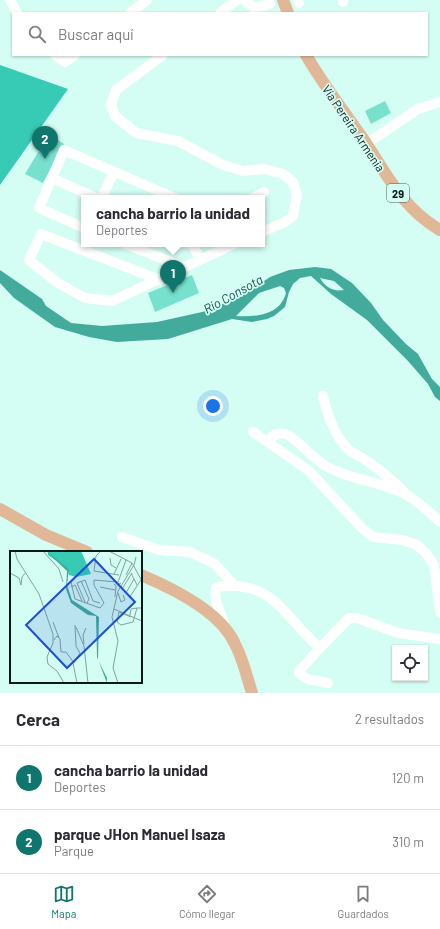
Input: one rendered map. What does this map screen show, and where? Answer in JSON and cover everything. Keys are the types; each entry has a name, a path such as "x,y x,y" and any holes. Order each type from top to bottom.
{"main road":[{"path":"284,0 288,12"},
{"name":"Vía Pereira Armenia","path":"307,56 320,79 366,144 384,174 402,198 419,216 440,230"},
{"path":"0,509 46,535 85,551"},
{"path":"142,575 188,598 225,627 235,643 252,693"}],"street":[{"path":"10,0 16,12"},
{"path":"131,12 147,0"},
{"path":"221,12 237,0"},
{"path":"244,0 254,8 269,2"},
{"path":"57,56 66,62 74,56"},
{"path":"162,56 116,90 111,105 115,116 136,133 178,141 198,153 236,169 243,171 265,169 283,174 293,182 297,195 293,216 285,222 265,231"},
{"path":"366,144 418,109 440,102"},
{"path":"81,227 38,208 64,150 113,173 168,195"},
{"path":"103,195 113,173"},
{"path":"52,178 89,195"},
{"path":"258,195 264,192"},
{"path":"160,280 41,234 29,260 58,283 85,298 112,301 160,280 200,259 227,247"},
{"path":"133,247 184,267"},
{"path":"194,247 200,259"},
{"path":"323,396 326,408 337,434 347,448 365,459 399,486 407,496 440,522"},
{"path":"253,432 308,470 362,528 373,537 403,540 417,545 426,553 434,565 440,612"},
{"path":"269,442 273,436 279,434 287,435 294,439 312,457 325,466 345,475 407,496"},
{"path":"122,537 159,550 190,552 215,564 235,586"},
{"path":"225,627 223,618 214,597 216,588 220,586 245,586 262,592 281,606 320,648"},
{"path":"328,683 307,679 299,673 320,648 349,618 357,618 398,633 440,639"}],"shaded area":[{"path":"0,65 68,89 0,185"},
{"path":"385,101 391,113 371,124 365,111"},
{"path":"49,134 64,144 43,183 25,174"},
{"path":"315,267 331,269 352,283 371,303 383,320 418,354 432,379 440,387 440,401 435,397 428,384 408,361 367,320 331,294 311,276 300,278 293,284 285,307 274,316 267,319 252,322 232,319 168,339 117,342 89,337 55,327 14,298 0,283 0,270 42,299 46,306 71,323 102,326 157,322 211,310 252,289 270,277 289,270","holes":["320,278 334,281 344,290 330,288 324,284","280,286 284,288 286,293 279,306 267,313 259,315 236,316 259,293"]},
{"path":"192,275 199,293 155,312 148,293"}],"place":[{"name":"parque JHon Manuel Isaza","path":"45,159"},
{"name":"cancha barrio la unidad","path":"173,293"}],"water label":[{"name":"Río Consota","path":"233,294"}]}
